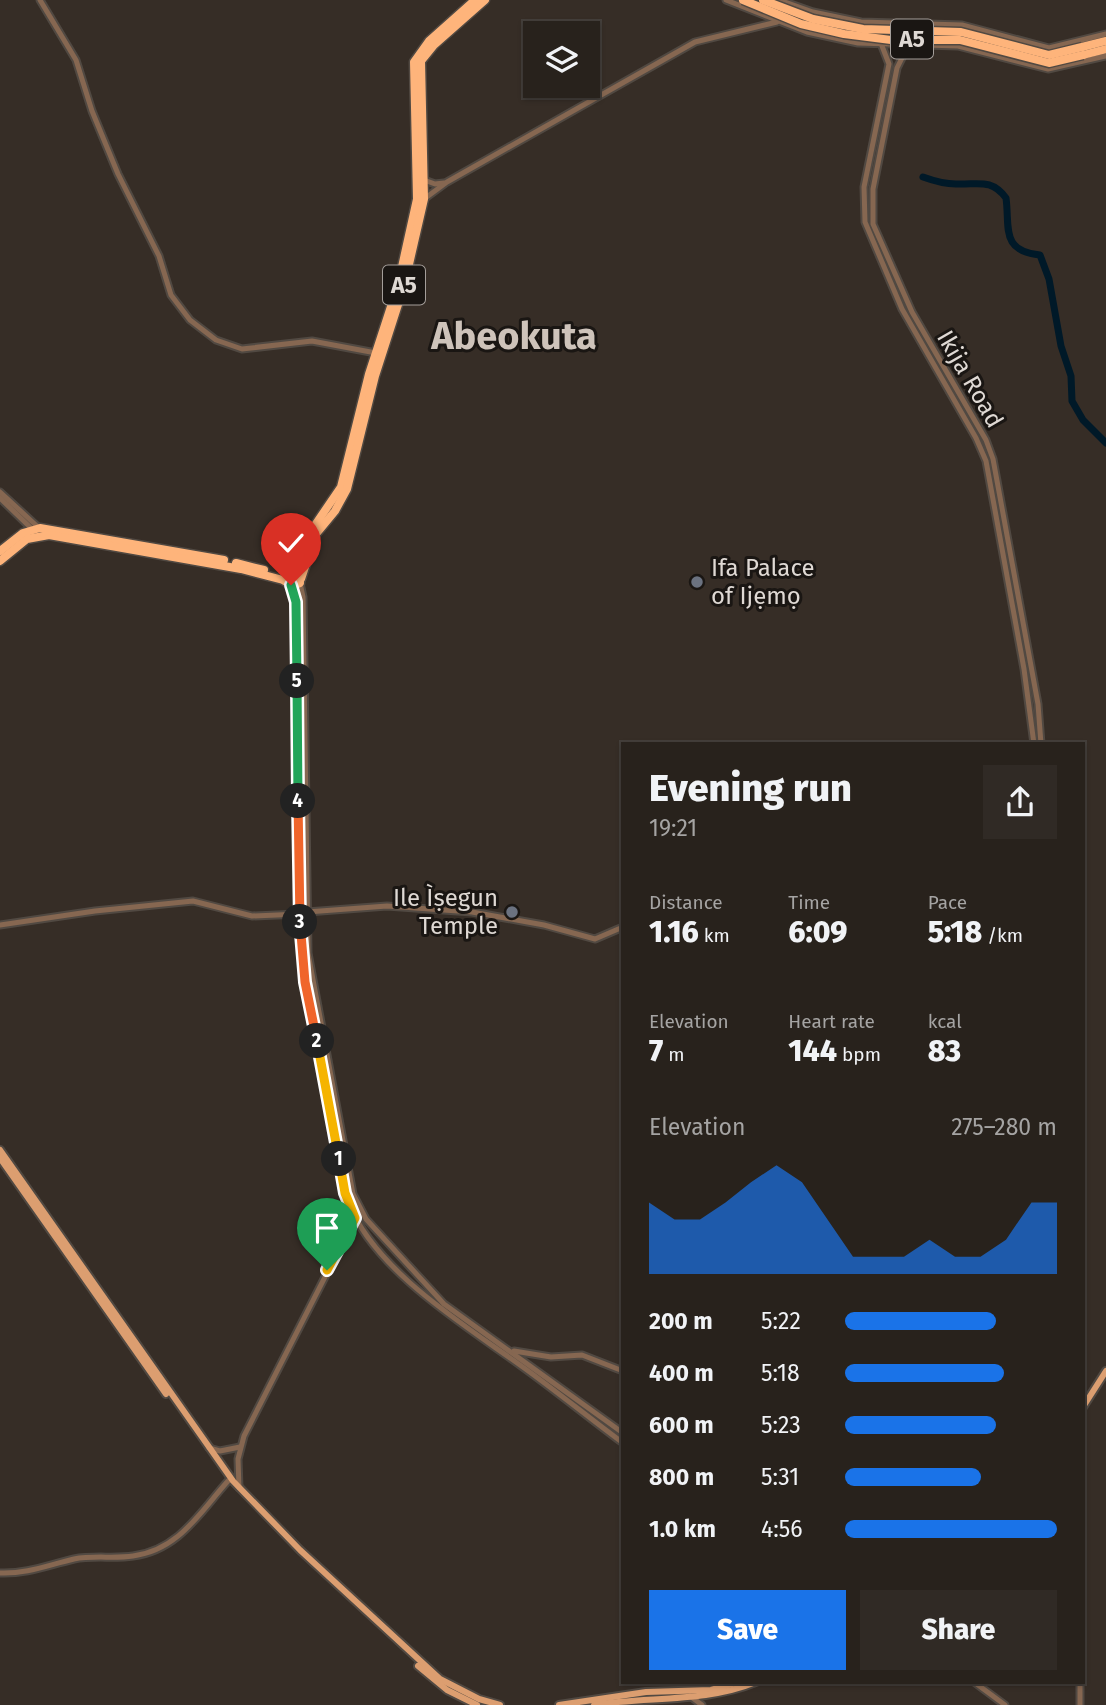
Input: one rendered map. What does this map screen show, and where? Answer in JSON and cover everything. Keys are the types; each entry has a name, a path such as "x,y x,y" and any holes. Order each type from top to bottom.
{"highway":[{"name":"A5","path":"294,580 311,531 341,487 376,353 388,319 417,199 414,62 429,41 475,0"},
{"name":"A5","path":"294,580 316,534 335,511 350,480 370,394 404,286 424,200 421,61 433,46 485,0"},
{"name":"A5","path":"743,0 793,21 844,34 891,40 960,40 1042,62 1054,63 1106,41"},
{"name":"A5","path":"763,0 813,19 863,29 961,32 1044,54 1106,49"},
{"path":"0,551 35,528 294,580"},
{"path":"0,561 33,537 98,539"}],"main road":[{"path":"0,1150 205,1444 239,1488 431,1672 450,1686 500,1705"},
{"path":"0,1158 228,1481 270,1526 428,1675 447,1690 477,1705"},
{"path":"1085,1404 1106,1371"},
{"path":"1085,1411 1106,1380"},
{"path":"559,1705 646,1692 691,1694 731,1684"},
{"path":"594,1705 646,1698 726,1693 751,1684"}],"street":[{"path":"40,0 76,60 92,111 159,256 171,295 190,320 216,340 242,349 312,341 376,353"},
{"path":"726,0 777,22 827,37 883,46 958,46 1048,69 1106,56"},
{"path":"779,0 813,12 861,22 938,23 987,31 1049,48 1106,34"},
{"path":"424,200 447,182 695,42 777,22"},
{"path":"937,45 938,23"},
{"name":"Ikija Road","path":"883,46 889,64 864,187 865,222 902,309 976,438 986,461 1028,692 1034,742"},
{"name":"Ikija Road","path":"914,46 904,54 897,68 873,189 873,224 912,312 986,440 993,459 1036,694 1041,742"},
{"path":"424,180 435,184 447,182"},
{"path":"0,492 35,528"},
{"path":"0,498 35,528"},
{"path":"294,580 303,597 310,974 332,1071 349,1182 366,1219 444,1304 479,1334 621,1441"},
{"path":"294,580 297,618 300,914 309,1007 326,1077 342,1180 355,1218 388,1259 442,1311 513,1351 621,1432"},
{"path":"0,925 86,912 193,901 251,916 300,914"},
{"path":"307,912 387,906 472,912 544,925 585,938 601,939 621,928"},
{"path":"239,1488 240,1447 296,1330 355,1218"},
{"path":"513,1351 551,1357 582,1355 621,1370"},
{"path":"205,1444 220,1451 240,1447"},
{"path":"0,1573 27,1573 74,1559 149,1553 200,1518 228,1481"},
{"path":"977,1684 1005,1705"},
{"path":"1080,1684 1080,1705"},
{"path":"691,1694 702,1705"}],"waterway":[{"path":"923,177 947,183 989,185 1006,198 1008,228 1013,243 1027,253 1040,255 1049,279 1061,346 1071,376 1072,401 1083,420 1106,443"}],"place":[{"name":"Ifa Palace of Ijẹmọ","path":"697,582"},
{"name":"Ile Ìṣegun Temple","path":"512,912"}],"district":[{"name":"Abeokuta","path":"514,336"}],"route":[{"path":"291,585 297,618 299,906 302,957 309,1007 326,1077 342,1180 355,1218 327,1270"}]}
